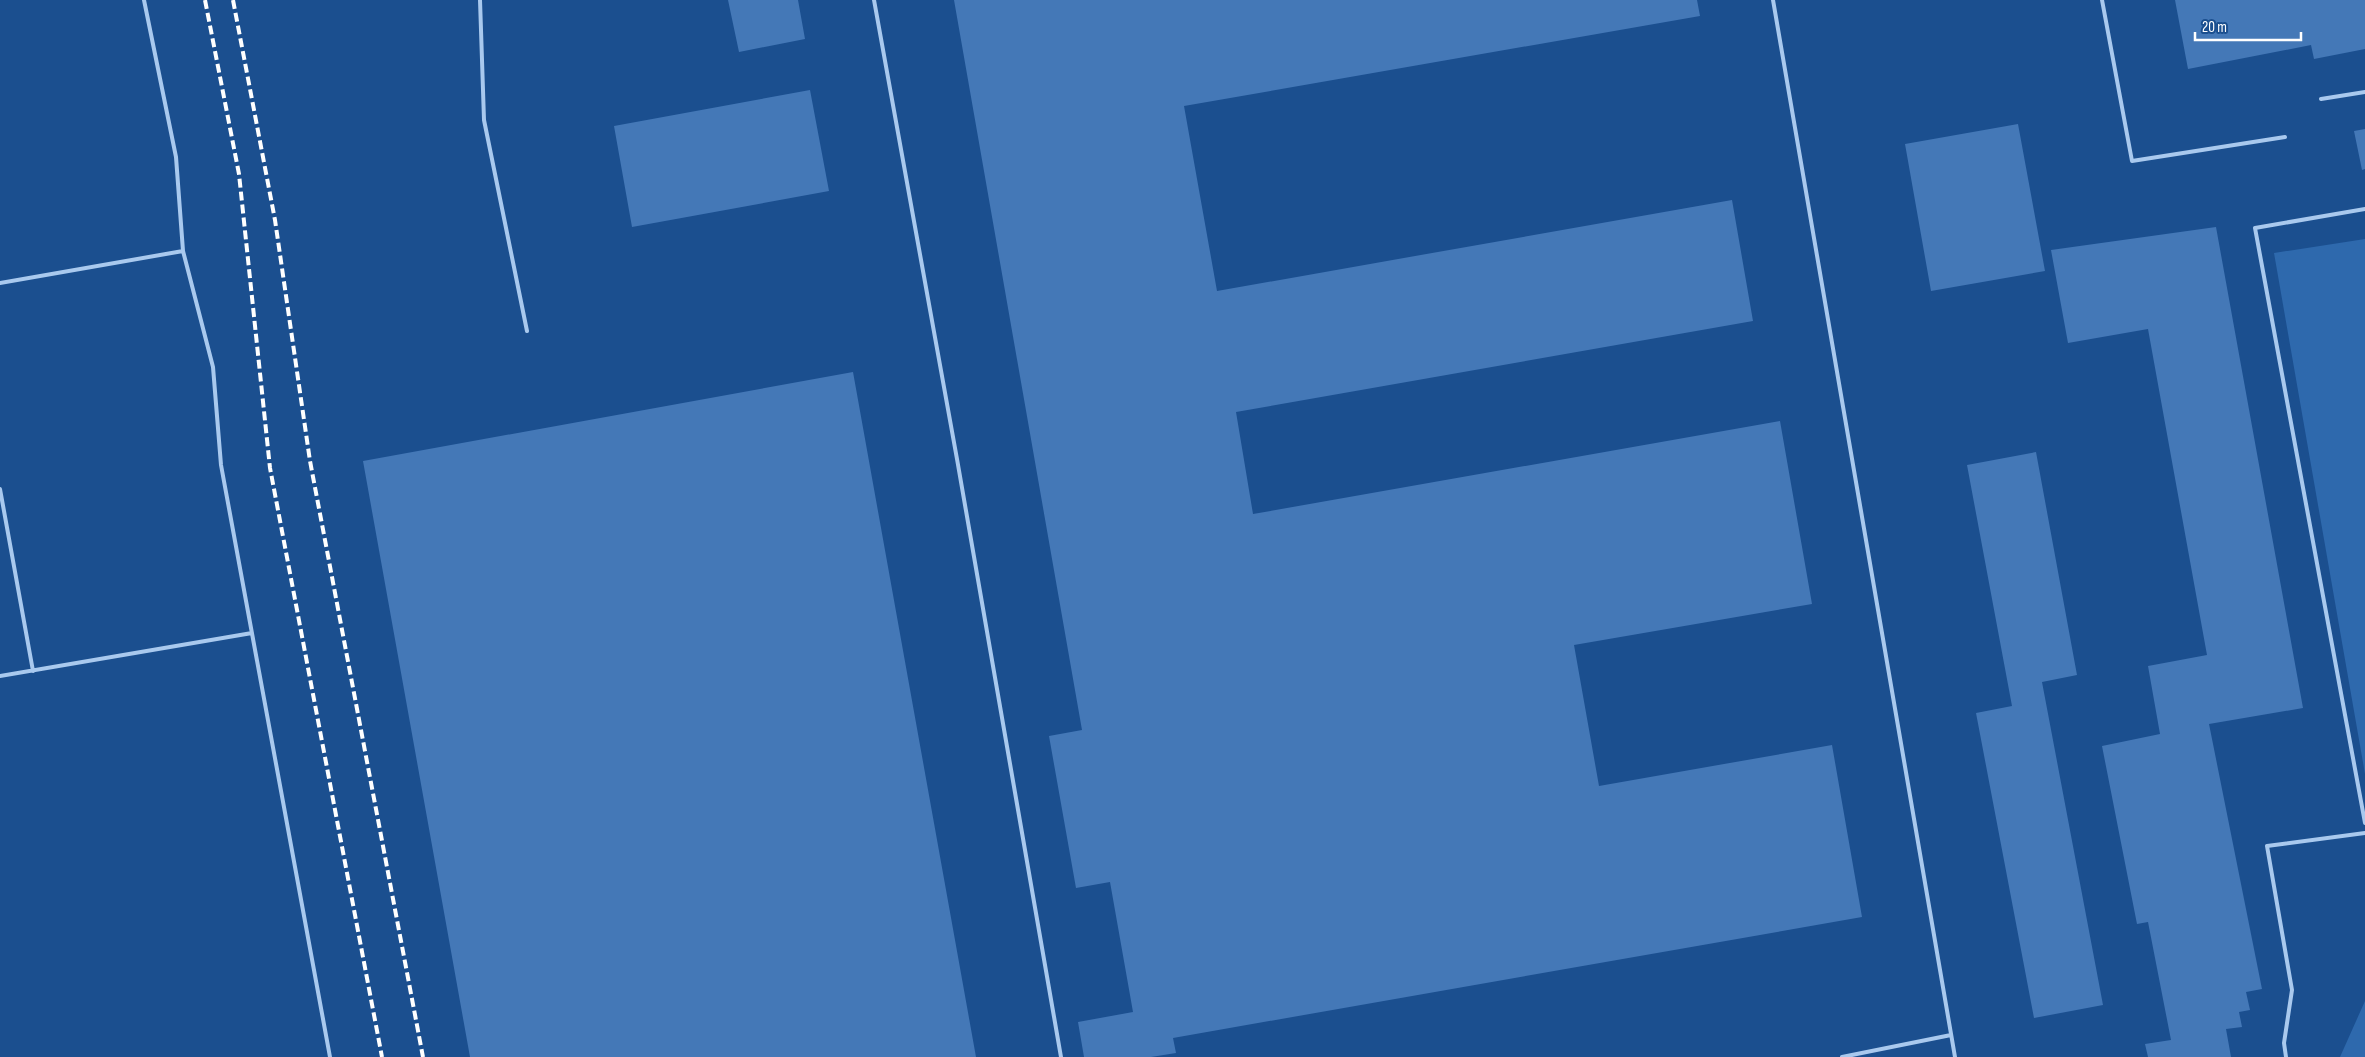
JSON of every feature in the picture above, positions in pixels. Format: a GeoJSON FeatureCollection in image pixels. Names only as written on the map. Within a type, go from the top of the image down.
{"type":"FeatureCollection","features":[{"type":"Feature","properties":{"kind":"lane"},"geometry":{"type":"LineString","coordinates":[[144,0],[176,157],[183,251],[213,367],[221,465],[330,1057]]}},
{"type":"Feature","properties":{"kind":"lane"},"geometry":{"type":"LineString","coordinates":[[480,0],[484,120],[527,331]]}},
{"type":"Feature","properties":{"kind":"lane"},"geometry":{"type":"LineString","coordinates":[[874,0],[957,458],[1062,1057]]}},
{"type":"Feature","properties":{"kind":"lane"},"geometry":{"type":"LineString","coordinates":[[1773,0],[1955,1057]]}},
{"type":"Feature","properties":{"kind":"lane"},"geometry":{"type":"LineString","coordinates":[[2102,0],[2132,161],[2285,137]]}},
{"type":"Feature","properties":{"kind":"lane"},"geometry":{"type":"LineString","coordinates":[[2321,99],[2365,92]]}},
{"type":"Feature","properties":{"kind":"lane"},"geometry":{"type":"LineString","coordinates":[[2365,209],[2255,228],[2365,823]]}},
{"type":"Feature","properties":{"kind":"lane"},"geometry":{"type":"LineString","coordinates":[[0,283],[183,251]]}},
{"type":"Feature","properties":{"kind":"lane"},"geometry":{"type":"LineString","coordinates":[[0,489],[32,671]]}},
{"type":"Feature","properties":{"kind":"lane"},"geometry":{"type":"LineString","coordinates":[[0,676],[252,633]]}},
{"type":"Feature","properties":{"kind":"lane"},"geometry":{"type":"LineString","coordinates":[[2286,1057],[2284,1043],[2292,990],[2267,846],[2365,833]]}},
{"type":"Feature","properties":{"kind":"lane"},"geometry":{"type":"LineString","coordinates":[[1842,1057],[1951,1035]]}},
{"type":"Feature","properties":{"kind":"shaded area"},"geometry":{"type":"Polygon","coordinates":[[[2365,239],[2365,774],[2274,253],[2365,239]]]}},
{"type":"Feature","properties":{"kind":"shaded area"},"geometry":{"type":"Polygon","coordinates":[[[2365,1001],[2365,1057],[2340,1057],[2365,1001]]]}},
{"type":"Feature","properties":{"kind":"building"},"geometry":{"type":"Polygon","coordinates":[[[728,0],[798,0],[805,39],[739,52],[728,0]]]}},
{"type":"Feature","properties":{"kind":"building"},"geometry":{"type":"Polygon","coordinates":[[[954,0],[1697,0],[1700,16],[1184,106],[1217,291],[1732,200],[1753,321],[1236,412],[1253,514],[1780,421],[1812,604],[1574,645],[1599,786],[1832,745],[1862,917],[1173,1038],[1176,1053],[1151,1057],[1084,1057],[1078,1022],[1133,1012],[1110,882],[1076,888],[1049,736],[1082,730],[954,0]]]}},
{"type":"Feature","properties":{"kind":"building"},"geometry":{"type":"Polygon","coordinates":[[[2175,0],[2365,0],[2365,49],[2314,59],[2311,45],[2188,69],[2175,0]]]}},
{"type":"Feature","properties":{"kind":"building"},"geometry":{"type":"Polygon","coordinates":[[[810,90],[829,191],[632,227],[614,126],[810,90]]]}},
{"type":"Feature","properties":{"kind":"building"},"geometry":{"type":"Polygon","coordinates":[[[2018,124],[2045,271],[1931,291],[1905,144],[2018,124]]]}},
{"type":"Feature","properties":{"kind":"building"},"geometry":{"type":"Polygon","coordinates":[[[2365,129],[2365,169],[2362,170],[2354,131],[2365,129]]]}},
{"type":"Feature","properties":{"kind":"building"},"geometry":{"type":"Polygon","coordinates":[[[2216,227],[2303,708],[2209,724],[2262,989],[2246,992],[2250,1010],[2239,1012],[2242,1027],[2226,1029],[2231,1057],[2148,1057],[2145,1044],[2171,1040],[2148,922],[2137,924],[2102,746],[2160,734],[2148,666],[2207,655],[2148,329],[2068,343],[2051,250],[2216,227]]]}},
{"type":"Feature","properties":{"kind":"building"},"geometry":{"type":"Polygon","coordinates":[[[853,372],[976,1057],[470,1057],[363,461],[853,372]]]}},
{"type":"Feature","properties":{"kind":"building"},"geometry":{"type":"Polygon","coordinates":[[[2036,452],[2077,675],[2042,682],[2103,1005],[2034,1018],[1976,713],[2012,706],[1967,465],[2036,452]]]}},
{"type":"Feature","properties":{"kind":"railway"},"geometry":{"type":"LineString","coordinates":[[205,0],[239,174],[270,468],[382,1057]]}},
{"type":"Feature","properties":{"kind":"railway"},"geometry":{"type":"LineString","coordinates":[[233,0],[275,220],[310,461],[423,1057]]}}]}
